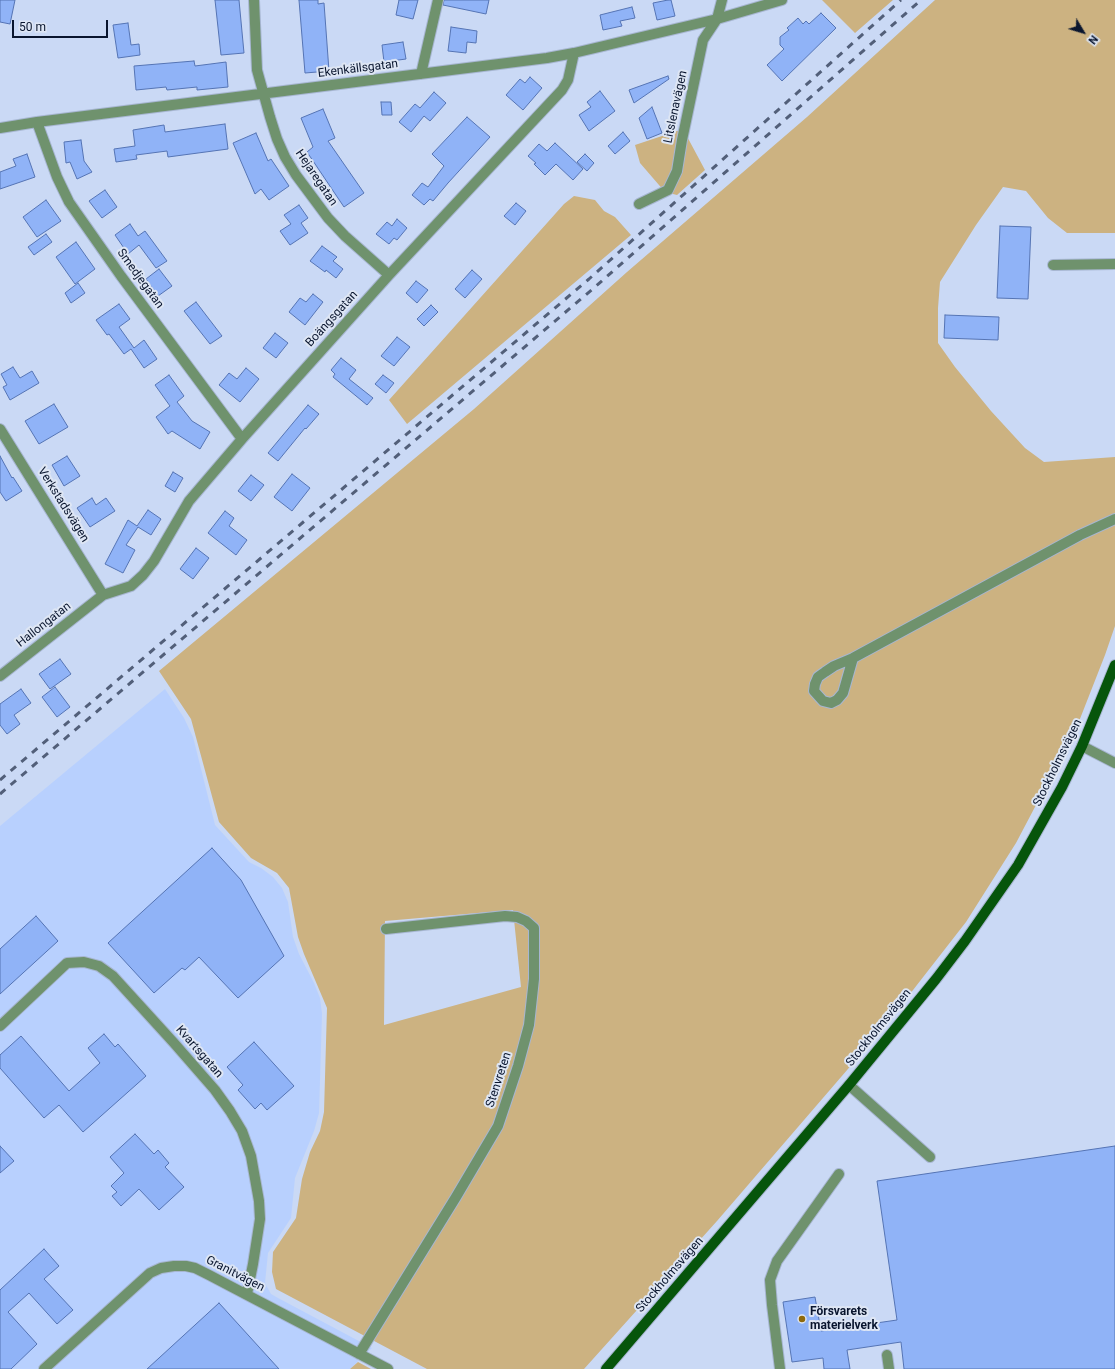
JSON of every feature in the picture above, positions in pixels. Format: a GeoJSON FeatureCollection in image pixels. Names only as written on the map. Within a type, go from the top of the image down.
{"type":"FeatureCollection","features":[{"type":"Feature","properties":{"kind":"main road","name":"Stockholmsvägen"},"geometry":{"type":"LineString","coordinates":[[606,1369],[849,1085],[936,979],[997,897],[1018,865],[1062,787],[1082,746],[1115,665]]}},
{"type":"Feature","properties":{"kind":"street","name":"Hejaregatan"},"geometry":{"type":"LineString","coordinates":[[254,0],[257,70],[277,139],[285,157],[296,175],[328,218],[345,236],[390,275]]}},
{"type":"Feature","properties":{"kind":"street"},"geometry":{"type":"LineString","coordinates":[[421,74],[438,0]]}},
{"type":"Feature","properties":{"kind":"street","name":"Litslenavägen"},"geometry":{"type":"LineString","coordinates":[[639,204],[668,190],[677,171],[703,40],[717,19],[722,0]]}},
{"type":"Feature","properties":{"kind":"street","name":"Ekenkällsgatan"},"geometry":{"type":"LineString","coordinates":[[0,128],[37,122],[547,58],[717,19],[782,0]]}},
{"type":"Feature","properties":{"kind":"street","name":"Boängsgatan"},"geometry":{"type":"LineString","coordinates":[[103,595],[131,586],[143,575],[154,561],[189,501],[242,439],[390,275],[562,90],[568,80],[574,53]]}},
{"type":"Feature","properties":{"kind":"street","name":"Smedjegatan"},"geometry":{"type":"LineString","coordinates":[[37,122],[57,177],[69,202],[121,276],[242,439]]}},
{"type":"Feature","properties":{"kind":"street"},"geometry":{"type":"LineString","coordinates":[[1053,265],[1115,264]]}},
{"type":"Feature","properties":{"kind":"street","name":"Verkstadsvägen"},"geometry":{"type":"LineString","coordinates":[[0,429],[103,595]]}},
{"type":"Feature","properties":{"kind":"street"},"geometry":{"type":"LineString","coordinates":[[853,658],[843,693],[837,700],[831,703],[823,701],[814,691],[815,684],[818,677],[834,666],[853,658],[1080,535],[1115,519]]}},
{"type":"Feature","properties":{"kind":"street","name":"Hallongatan"},"geometry":{"type":"LineString","coordinates":[[0,676],[103,595]]}},
{"type":"Feature","properties":{"kind":"street"},"geometry":{"type":"LineString","coordinates":[[1082,746],[1115,762]]}},
{"type":"Feature","properties":{"kind":"street","name":"Stenvreten"},"geometry":{"type":"LineString","coordinates":[[359,1354],[498,1126],[518,1066],[529,1025],[534,979],[534,928],[526,921],[517,917],[505,916],[386,929]]}},
{"type":"Feature","properties":{"kind":"street","name":"Kvartsgatan"},"geometry":{"type":"LineString","coordinates":[[0,1026],[67,963],[84,962],[99,966],[113,976],[215,1090],[242,1131],[251,1156],[259,1201],[260,1219],[253,1264],[246,1294]]}},
{"type":"Feature","properties":{"kind":"street"},"geometry":{"type":"LineString","coordinates":[[849,1085],[930,1157]]}},
{"type":"Feature","properties":{"kind":"street"},"geometry":{"type":"LineString","coordinates":[[780,1369],[770,1280],[777,1261],[839,1174]]}},
{"type":"Feature","properties":{"kind":"street","name":"Granitvägen"},"geometry":{"type":"LineString","coordinates":[[44,1369],[150,1273],[161,1268],[186,1266],[195,1268],[246,1294],[388,1369]]}},
{"type":"Feature","properties":{"kind":"street"},"geometry":{"type":"LineString","coordinates":[[887,1355],[889,1369]]}},
{"type":"Feature","properties":{"kind":"shaded area"},"geometry":{"type":"Polygon","coordinates":[[[822,0],[893,0],[855,33],[822,0]]]}},
{"type":"Feature","properties":{"kind":"shaded area"},"geometry":{"type":"Polygon","coordinates":[[[935,0],[1115,0],[1115,233],[1067,233],[1048,218],[1026,191],[1003,187],[976,225],[940,282],[938,343],[955,367],[991,411],[1025,448],[1044,462],[1115,457],[1115,626],[1076,729],[1016,843],[966,922],[885,1026],[717,1221],[584,1369],[427,1369],[276,1289],[272,1272],[273,1252],[296,1218],[302,1179],[310,1152],[320,1131],[324,1112],[327,1008],[298,937],[289,888],[277,873],[251,858],[219,822],[191,719],[159,671],[474,409],[627,272],[807,117],[935,0]],[[513,910],[385,921],[384,1025],[521,987],[513,910]]]}},
{"type":"Feature","properties":{"kind":"shaded area"},"geometry":{"type":"Polygon","coordinates":[[[683,129],[705,170],[677,195],[665,192],[640,163],[635,145],[683,129]]]}},
{"type":"Feature","properties":{"kind":"shaded area"},"geometry":{"type":"Polygon","coordinates":[[[574,196],[595,200],[604,211],[615,217],[631,235],[407,424],[389,400],[564,204],[574,196]]]}},
{"type":"Feature","properties":{"kind":"shaded area"},"geometry":{"type":"Polygon","coordinates":[[[165,689],[184,718],[193,737],[215,825],[249,862],[261,868],[273,877],[282,888],[288,902],[293,937],[299,954],[320,998],[322,1014],[319,1113],[314,1131],[295,1178],[291,1218],[268,1253],[265,1283],[271,1294],[372,1348],[350,1369],[0,1369],[0,826],[165,689]]]}},
{"type":"Feature","properties":{"kind":"shaded area"},"geometry":{"type":"Polygon","coordinates":[[[358,1362],[371,1369],[350,1369],[358,1362]]]}},
{"type":"Feature","properties":{"kind":"building"},"geometry":{"type":"Polygon","coordinates":[[[0,0],[15,0],[10,24],[0,22],[0,0]]]}},
{"type":"Feature","properties":{"kind":"building"},"geometry":{"type":"Polygon","coordinates":[[[215,0],[239,0],[244,53],[221,55],[215,0]]]}},
{"type":"Feature","properties":{"kind":"building"},"geometry":{"type":"Polygon","coordinates":[[[299,0],[318,0],[318,4],[324,3],[329,71],[305,73],[299,0]]]}},
{"type":"Feature","properties":{"kind":"building"},"geometry":{"type":"Polygon","coordinates":[[[399,0],[418,0],[413,19],[396,15],[399,0]]]}},
{"type":"Feature","properties":{"kind":"building"},"geometry":{"type":"Polygon","coordinates":[[[444,0],[489,0],[486,14],[443,5],[444,0]]]}},
{"type":"Feature","properties":{"kind":"building"},"geometry":{"type":"Polygon","coordinates":[[[671,0],[675,16],[657,20],[653,3],[671,0]]]}},
{"type":"Feature","properties":{"kind":"building"},"geometry":{"type":"Polygon","coordinates":[[[632,7],[635,18],[620,21],[622,26],[603,30],[600,15],[632,7]]]}},
{"type":"Feature","properties":{"kind":"building"},"geometry":{"type":"Polygon","coordinates":[[[821,13],[836,28],[782,81],[767,65],[784,49],[780,45],[780,37],[789,30],[787,28],[798,18],[803,24],[806,21],[809,24],[821,13]]]}},
{"type":"Feature","properties":{"kind":"building"},"geometry":{"type":"Polygon","coordinates":[[[128,23],[131,45],[139,44],[140,55],[118,58],[113,25],[128,23]]]}},
{"type":"Feature","properties":{"kind":"building"},"geometry":{"type":"Polygon","coordinates":[[[451,27],[477,31],[476,43],[467,42],[466,53],[448,51],[451,27]]]}},
{"type":"Feature","properties":{"kind":"building"},"geometry":{"type":"Polygon","coordinates":[[[403,42],[406,59],[384,62],[382,45],[403,42]]]}},
{"type":"Feature","properties":{"kind":"building"},"geometry":{"type":"Polygon","coordinates":[[[194,61],[195,66],[226,62],[228,87],[197,90],[197,87],[167,90],[166,87],[136,90],[134,66],[194,61]]]}},
{"type":"Feature","properties":{"kind":"building"},"geometry":{"type":"Polygon","coordinates":[[[668,76],[669,79],[634,103],[629,90],[668,76]]]}},
{"type":"Feature","properties":{"kind":"building"},"geometry":{"type":"Polygon","coordinates":[[[530,77],[542,88],[523,110],[506,95],[520,79],[525,83],[530,77]]]}},
{"type":"Feature","properties":{"kind":"building"},"geometry":{"type":"Polygon","coordinates":[[[600,91],[615,111],[589,131],[579,115],[591,107],[587,102],[600,91]]]}},
{"type":"Feature","properties":{"kind":"building"},"geometry":{"type":"Polygon","coordinates":[[[434,92],[446,103],[430,121],[424,116],[411,132],[399,122],[415,104],[420,108],[434,92]]]}},
{"type":"Feature","properties":{"kind":"building"},"geometry":{"type":"Polygon","coordinates":[[[381,102],[391,102],[392,115],[382,115],[381,102]]]}},
{"type":"Feature","properties":{"kind":"building"},"geometry":{"type":"Polygon","coordinates":[[[652,107],[662,133],[647,139],[639,118],[652,107]]]}},
{"type":"Feature","properties":{"kind":"building"},"geometry":{"type":"Polygon","coordinates":[[[323,109],[335,138],[328,141],[364,193],[344,207],[307,152],[313,147],[301,118],[323,109]]]}},
{"type":"Feature","properties":{"kind":"building"},"geometry":{"type":"Polygon","coordinates":[[[467,117],[490,137],[433,201],[430,199],[424,205],[412,195],[422,183],[428,187],[444,166],[432,154],[467,117]]]}},
{"type":"Feature","properties":{"kind":"building"},"geometry":{"type":"Polygon","coordinates":[[[225,124],[228,149],[168,157],[167,151],[136,155],[137,159],[116,162],[114,149],[135,146],[133,130],[164,125],[165,132],[225,124]]]}},
{"type":"Feature","properties":{"kind":"building"},"geometry":{"type":"Polygon","coordinates":[[[623,132],[630,141],[615,154],[608,146],[623,132]]]}},
{"type":"Feature","properties":{"kind":"building"},"geometry":{"type":"Polygon","coordinates":[[[256,133],[268,161],[271,159],[289,186],[269,200],[261,189],[255,194],[233,143],[256,133]]]}},
{"type":"Feature","properties":{"kind":"building"},"geometry":{"type":"Polygon","coordinates":[[[81,140],[84,161],[92,172],[77,179],[70,162],[66,163],[64,142],[81,140]]]}},
{"type":"Feature","properties":{"kind":"building"},"geometry":{"type":"Polygon","coordinates":[[[555,143],[583,169],[573,180],[556,164],[545,175],[534,164],[536,163],[528,156],[539,144],[547,151],[555,143]]]}},
{"type":"Feature","properties":{"kind":"building"},"geometry":{"type":"Polygon","coordinates":[[[27,154],[35,177],[0,189],[0,172],[16,166],[13,159],[27,154]]]}},
{"type":"Feature","properties":{"kind":"building"},"geometry":{"type":"Polygon","coordinates":[[[585,154],[594,163],[587,171],[577,162],[585,154]]]}},
{"type":"Feature","properties":{"kind":"building"},"geometry":{"type":"Polygon","coordinates":[[[105,190],[117,207],[102,218],[89,201],[105,190]]]}},
{"type":"Feature","properties":{"kind":"building"},"geometry":{"type":"Polygon","coordinates":[[[46,200],[61,221],[37,237],[23,217],[46,200]]]}},
{"type":"Feature","properties":{"kind":"building"},"geometry":{"type":"Polygon","coordinates":[[[516,203],[526,211],[515,225],[504,216],[516,203]]]}},
{"type":"Feature","properties":{"kind":"building"},"geometry":{"type":"Polygon","coordinates":[[[299,205],[308,218],[301,223],[308,233],[290,245],[280,231],[291,224],[284,215],[299,205]]]}},
{"type":"Feature","properties":{"kind":"building"},"geometry":{"type":"Polygon","coordinates":[[[397,219],[407,228],[397,240],[394,238],[389,244],[376,234],[387,222],[392,226],[397,219]]]}},
{"type":"Feature","properties":{"kind":"building"},"geometry":{"type":"Polygon","coordinates":[[[130,224],[138,236],[145,231],[167,261],[156,268],[139,245],[128,254],[115,235],[130,224]]]}},
{"type":"Feature","properties":{"kind":"building"},"geometry":{"type":"Polygon","coordinates":[[[1000,226],[1031,227],[1028,299],[997,298],[1000,226]]]}},
{"type":"Feature","properties":{"kind":"building"},"geometry":{"type":"Polygon","coordinates":[[[46,234],[52,242],[34,255],[28,247],[46,234]]]}},
{"type":"Feature","properties":{"kind":"building"},"geometry":{"type":"Polygon","coordinates":[[[76,242],[95,269],[75,284],[56,257],[76,242]]]}},
{"type":"Feature","properties":{"kind":"building"},"geometry":{"type":"Polygon","coordinates":[[[322,246],[337,257],[333,261],[343,269],[336,278],[326,270],[325,272],[310,261],[322,246]]]}},
{"type":"Feature","properties":{"kind":"building"},"geometry":{"type":"Polygon","coordinates":[[[159,269],[172,286],[158,296],[146,279],[159,269]]]}},
{"type":"Feature","properties":{"kind":"building"},"geometry":{"type":"Polygon","coordinates":[[[472,270],[482,279],[465,298],[455,289],[472,270]]]}},
{"type":"Feature","properties":{"kind":"building"},"geometry":{"type":"Polygon","coordinates":[[[416,281],[428,290],[417,303],[406,293],[416,281]]]}},
{"type":"Feature","properties":{"kind":"building"},"geometry":{"type":"Polygon","coordinates":[[[78,283],[85,293],[71,303],[65,293],[78,283]]]}},
{"type":"Feature","properties":{"kind":"building"},"geometry":{"type":"Polygon","coordinates":[[[313,294],[323,302],[305,325],[289,312],[300,298],[306,302],[313,294]]]}},
{"type":"Feature","properties":{"kind":"building"},"geometry":{"type":"Polygon","coordinates":[[[196,302],[222,336],[210,344],[184,311],[196,302]]]}},
{"type":"Feature","properties":{"kind":"building"},"geometry":{"type":"Polygon","coordinates":[[[119,304],[130,319],[119,327],[134,348],[144,340],[157,359],[144,368],[131,349],[124,354],[96,320],[119,304]]]}},
{"type":"Feature","properties":{"kind":"building"},"geometry":{"type":"Polygon","coordinates":[[[431,305],[438,312],[424,326],[417,319],[431,305]]]}},
{"type":"Feature","properties":{"kind":"building"},"geometry":{"type":"Polygon","coordinates":[[[945,315],[999,317],[998,340],[944,338],[945,315]]]}},
{"type":"Feature","properties":{"kind":"building"},"geometry":{"type":"Polygon","coordinates":[[[275,333],[288,343],[276,358],[263,348],[275,333]]]}},
{"type":"Feature","properties":{"kind":"building"},"geometry":{"type":"Polygon","coordinates":[[[397,337],[410,347],[394,366],[381,356],[397,337]]]}},
{"type":"Feature","properties":{"kind":"building"},"geometry":{"type":"Polygon","coordinates":[[[341,358],[356,370],[349,379],[373,398],[367,405],[333,377],[335,374],[331,370],[341,358]]]}},
{"type":"Feature","properties":{"kind":"building"},"geometry":{"type":"Polygon","coordinates":[[[13,367],[20,378],[32,371],[39,383],[10,400],[3,387],[7,385],[1,374],[13,367]]]}},
{"type":"Feature","properties":{"kind":"building"},"geometry":{"type":"Polygon","coordinates":[[[246,368],[259,379],[240,402],[219,385],[229,373],[237,379],[246,368]]]}},
{"type":"Feature","properties":{"kind":"building"},"geometry":{"type":"Polygon","coordinates":[[[169,375],[184,396],[177,402],[192,421],[210,432],[200,449],[172,431],[168,434],[156,417],[170,406],[155,385],[169,375]]]}},
{"type":"Feature","properties":{"kind":"building"},"geometry":{"type":"Polygon","coordinates":[[[383,375],[394,383],[386,393],[375,384],[383,375]]]}},
{"type":"Feature","properties":{"kind":"building"},"geometry":{"type":"Polygon","coordinates":[[[54,404],[68,427],[39,444],[25,421],[54,404]]]}},
{"type":"Feature","properties":{"kind":"building"},"geometry":{"type":"Polygon","coordinates":[[[308,405],[319,414],[306,429],[305,428],[278,461],[268,453],[308,405]]]}},
{"type":"Feature","properties":{"kind":"building"},"geometry":{"type":"Polygon","coordinates":[[[0,456],[12,478],[13,477],[22,491],[6,501],[0,492],[0,456]]]}},
{"type":"Feature","properties":{"kind":"building"},"geometry":{"type":"Polygon","coordinates":[[[67,456],[80,476],[64,486],[52,465],[67,456]]]}},
{"type":"Feature","properties":{"kind":"building"},"geometry":{"type":"Polygon","coordinates":[[[173,472],[183,478],[175,492],[165,486],[173,472]]]}},
{"type":"Feature","properties":{"kind":"building"},"geometry":{"type":"Polygon","coordinates":[[[292,474],[310,488],[292,511],[274,497],[292,474]]]}},
{"type":"Feature","properties":{"kind":"building"},"geometry":{"type":"Polygon","coordinates":[[[251,475],[264,485],[251,501],[238,491],[251,475]]]}},
{"type":"Feature","properties":{"kind":"building"},"geometry":{"type":"Polygon","coordinates":[[[92,498],[96,505],[106,498],[115,511],[90,527],[77,508],[92,498]]]}},
{"type":"Feature","properties":{"kind":"building"},"geometry":{"type":"Polygon","coordinates":[[[148,510],[161,519],[151,535],[138,527],[126,545],[135,550],[123,573],[105,564],[128,520],[137,526],[148,510]]]}},
{"type":"Feature","properties":{"kind":"building"},"geometry":{"type":"Polygon","coordinates":[[[225,511],[234,518],[229,526],[247,540],[236,555],[208,533],[225,511]]]}},
{"type":"Feature","properties":{"kind":"building"},"geometry":{"type":"Polygon","coordinates":[[[196,548],[209,558],[193,579],[180,569],[196,548]]]}},
{"type":"Feature","properties":{"kind":"building"},"geometry":{"type":"Polygon","coordinates":[[[60,659],[71,674],[50,689],[39,674],[60,659]]]}},
{"type":"Feature","properties":{"kind":"building"},"geometry":{"type":"Polygon","coordinates":[[[55,687],[70,707],[57,717],[42,697],[55,687]]]}},
{"type":"Feature","properties":{"kind":"building"},"geometry":{"type":"Polygon","coordinates":[[[21,689],[31,703],[14,715],[20,724],[7,734],[0,725],[0,704],[21,689]]]}},
{"type":"Feature","properties":{"kind":"building"},"geometry":{"type":"Polygon","coordinates":[[[212,848],[241,880],[284,956],[238,998],[199,957],[185,970],[182,968],[154,993],[108,943],[212,848]]]}},
{"type":"Feature","properties":{"kind":"building"},"geometry":{"type":"Polygon","coordinates":[[[36,916],[58,941],[0,994],[0,949],[36,916]]]}},
{"type":"Feature","properties":{"kind":"building"},"geometry":{"type":"Polygon","coordinates":[[[104,1034],[115,1047],[118,1044],[146,1076],[83,1132],[59,1105],[44,1118],[0,1068],[0,1055],[21,1036],[69,1091],[100,1063],[88,1048],[104,1034]]]}},
{"type":"Feature","properties":{"kind":"building"},"geometry":{"type":"Polygon","coordinates":[[[254,1042],[294,1086],[267,1110],[261,1103],[255,1109],[238,1090],[243,1085],[227,1067],[254,1042]]]}},
{"type":"Feature","properties":{"kind":"building"},"geometry":{"type":"Polygon","coordinates":[[[135,1134],[154,1154],[158,1150],[169,1163],[165,1167],[184,1187],[159,1210],[139,1189],[121,1206],[112,1196],[117,1192],[111,1186],[124,1173],[110,1157],[135,1134]]]}},
{"type":"Feature","properties":{"kind":"building"},"geometry":{"type":"Polygon","coordinates":[[[0,1146],[14,1161],[0,1173],[0,1146]]]}},
{"type":"Feature","properties":{"kind":"building"},"geometry":{"type":"Polygon","coordinates":[[[1115,1146],[1115,1369],[904,1369],[901,1342],[847,1350],[850,1369],[824,1369],[823,1358],[792,1362],[783,1302],[815,1297],[821,1331],[897,1320],[877,1181],[1115,1146]]]}},
{"type":"Feature","properties":{"kind":"building"},"geometry":{"type":"Polygon","coordinates":[[[44,1249],[59,1266],[44,1279],[73,1310],[57,1324],[29,1293],[8,1312],[37,1344],[11,1369],[0,1369],[0,1290],[44,1249]]]}},
{"type":"Feature","properties":{"kind":"building"},"geometry":{"type":"Polygon","coordinates":[[[219,1303],[279,1369],[147,1369],[219,1303]]]}},
{"type":"Feature","properties":{"kind":"railway"},"geometry":{"type":"LineString","coordinates":[[0,780],[589,279],[901,0]]}},
{"type":"Feature","properties":{"kind":"railway"},"geometry":{"type":"LineString","coordinates":[[0,794],[595,287],[921,0]]}},
{"type":"Feature","properties":{"kind":"place","name":"Försvarets materielverk"},"geometry":{"type":"Point","coordinates":[802,1319]}}]}
